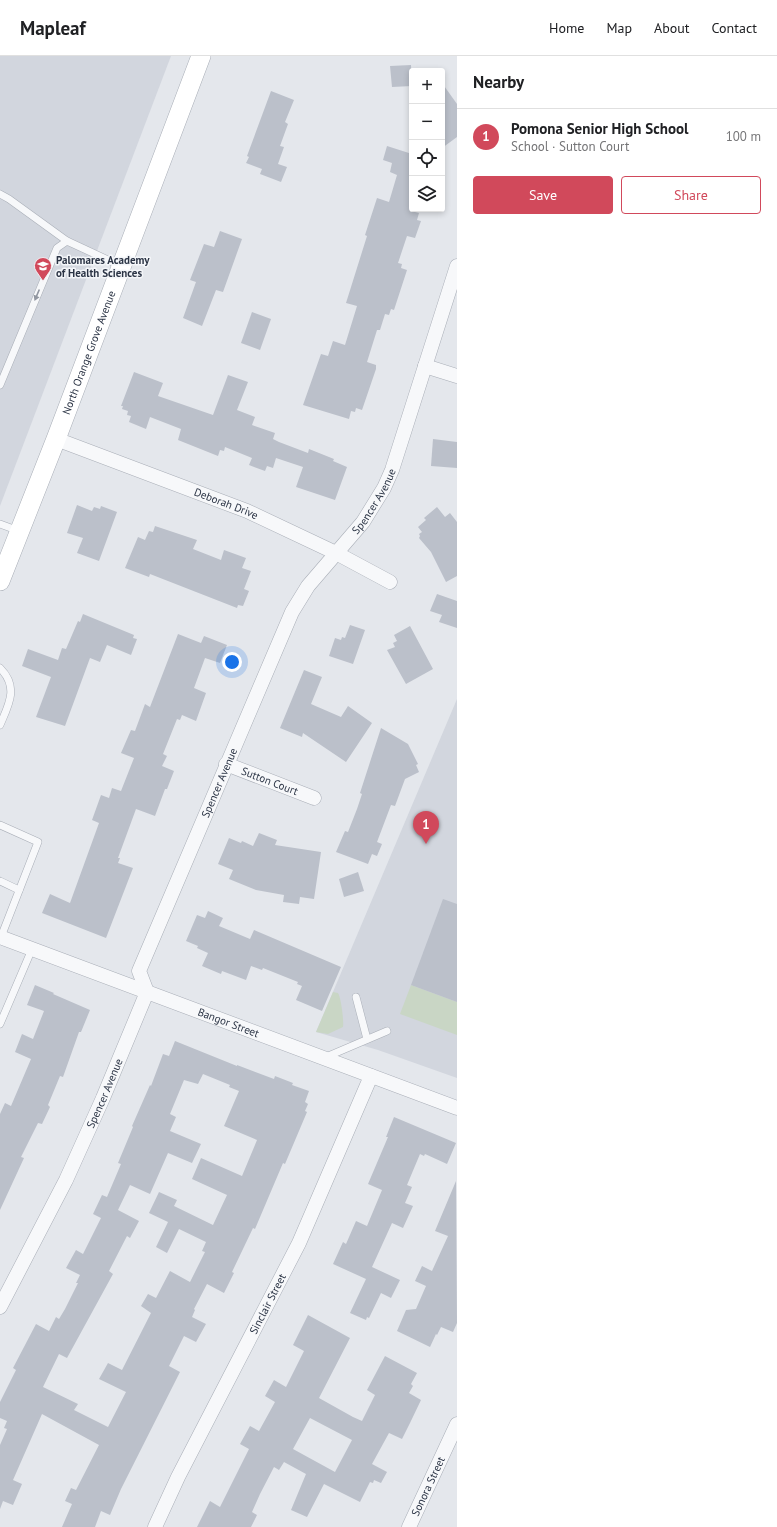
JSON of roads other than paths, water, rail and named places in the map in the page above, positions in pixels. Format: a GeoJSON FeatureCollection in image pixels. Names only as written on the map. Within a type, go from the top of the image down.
{"type":"FeatureCollection","features":[{"type":"Feature","properties":{"kind":"main road","name":"North Orange Grove Avenue"},"geometry":{"type":"LineString","coordinates":[[0,581],[56,440],[201,56]]}},
{"type":"Feature","properties":{"kind":"street","name":"Spencer Avenue"},"geometry":{"type":"LineString","coordinates":[[0,1307],[66,1180],[103,1098],[146,992],[139,971],[292,612],[308,586],[363,522],[384,488],[392,470],[457,266]]}},
{"type":"Feature","properties":{"kind":"street"},"geometry":{"type":"LineString","coordinates":[[425,366],[457,376]]}},
{"type":"Feature","properties":{"kind":"street","name":"Deborah Drive"},"geometry":{"type":"LineString","coordinates":[[56,440],[247,511],[336,553],[390,582]]}},
{"type":"Feature","properties":{"kind":"street","name":"Sutton Court"},"geometry":{"type":"LineString","coordinates":[[226,764],[314,798]]}},
{"type":"Feature","properties":{"kind":"street","name":"Bangor Street"},"geometry":{"type":"LineString","coordinates":[[0,937],[457,1108]]}},
{"type":"Feature","properties":{"kind":"street","name":"Sinclair Street"},"geometry":{"type":"LineString","coordinates":[[155,1527],[178,1477],[299,1243],[371,1076]]}},
{"type":"Feature","properties":{"kind":"street","name":"Sonora Street"},"geometry":{"type":"LineString","coordinates":[[410,1527],[457,1424]]}},
{"type":"Feature","properties":{"kind":"lane"},"geometry":{"type":"LineString","coordinates":[[0,194],[67,241],[122,266]]}},
{"type":"Feature","properties":{"kind":"lane"},"geometry":{"type":"LineString","coordinates":[[0,385],[57,248],[67,241]]}},
{"type":"Feature","properties":{"kind":"lane"},"geometry":{"type":"LineString","coordinates":[[0,524],[20,531]]}},
{"type":"Feature","properties":{"kind":"lane"},"geometry":{"type":"LineString","coordinates":[[0,668],[7,676],[11,688],[10,700],[0,725]]}},
{"type":"Feature","properties":{"kind":"lane"},"geometry":{"type":"LineString","coordinates":[[0,825],[38,842],[0,937]]}},
{"type":"Feature","properties":{"kind":"lane"},"geometry":{"type":"LineString","coordinates":[[0,881],[19,890]]}},
{"type":"Feature","properties":{"kind":"lane"},"geometry":{"type":"LineString","coordinates":[[0,1024],[32,949]]}},
{"type":"Feature","properties":{"kind":"lane"},"geometry":{"type":"LineString","coordinates":[[356,997],[367,1039]]}},
{"type":"Feature","properties":{"kind":"lane"},"geometry":{"type":"LineString","coordinates":[[324,1058],[387,1031]]}},
{"type":"Feature","properties":{"kind":"place","name":"Palomares Academy of Health Sciences"},"geometry":{"type":"Point","coordinates":[43,281]}},
{"type":"Feature","properties":{"kind":"place","name":"Pomona Senior High School"},"geometry":{"type":"Point","coordinates":[426,844]}}]}
